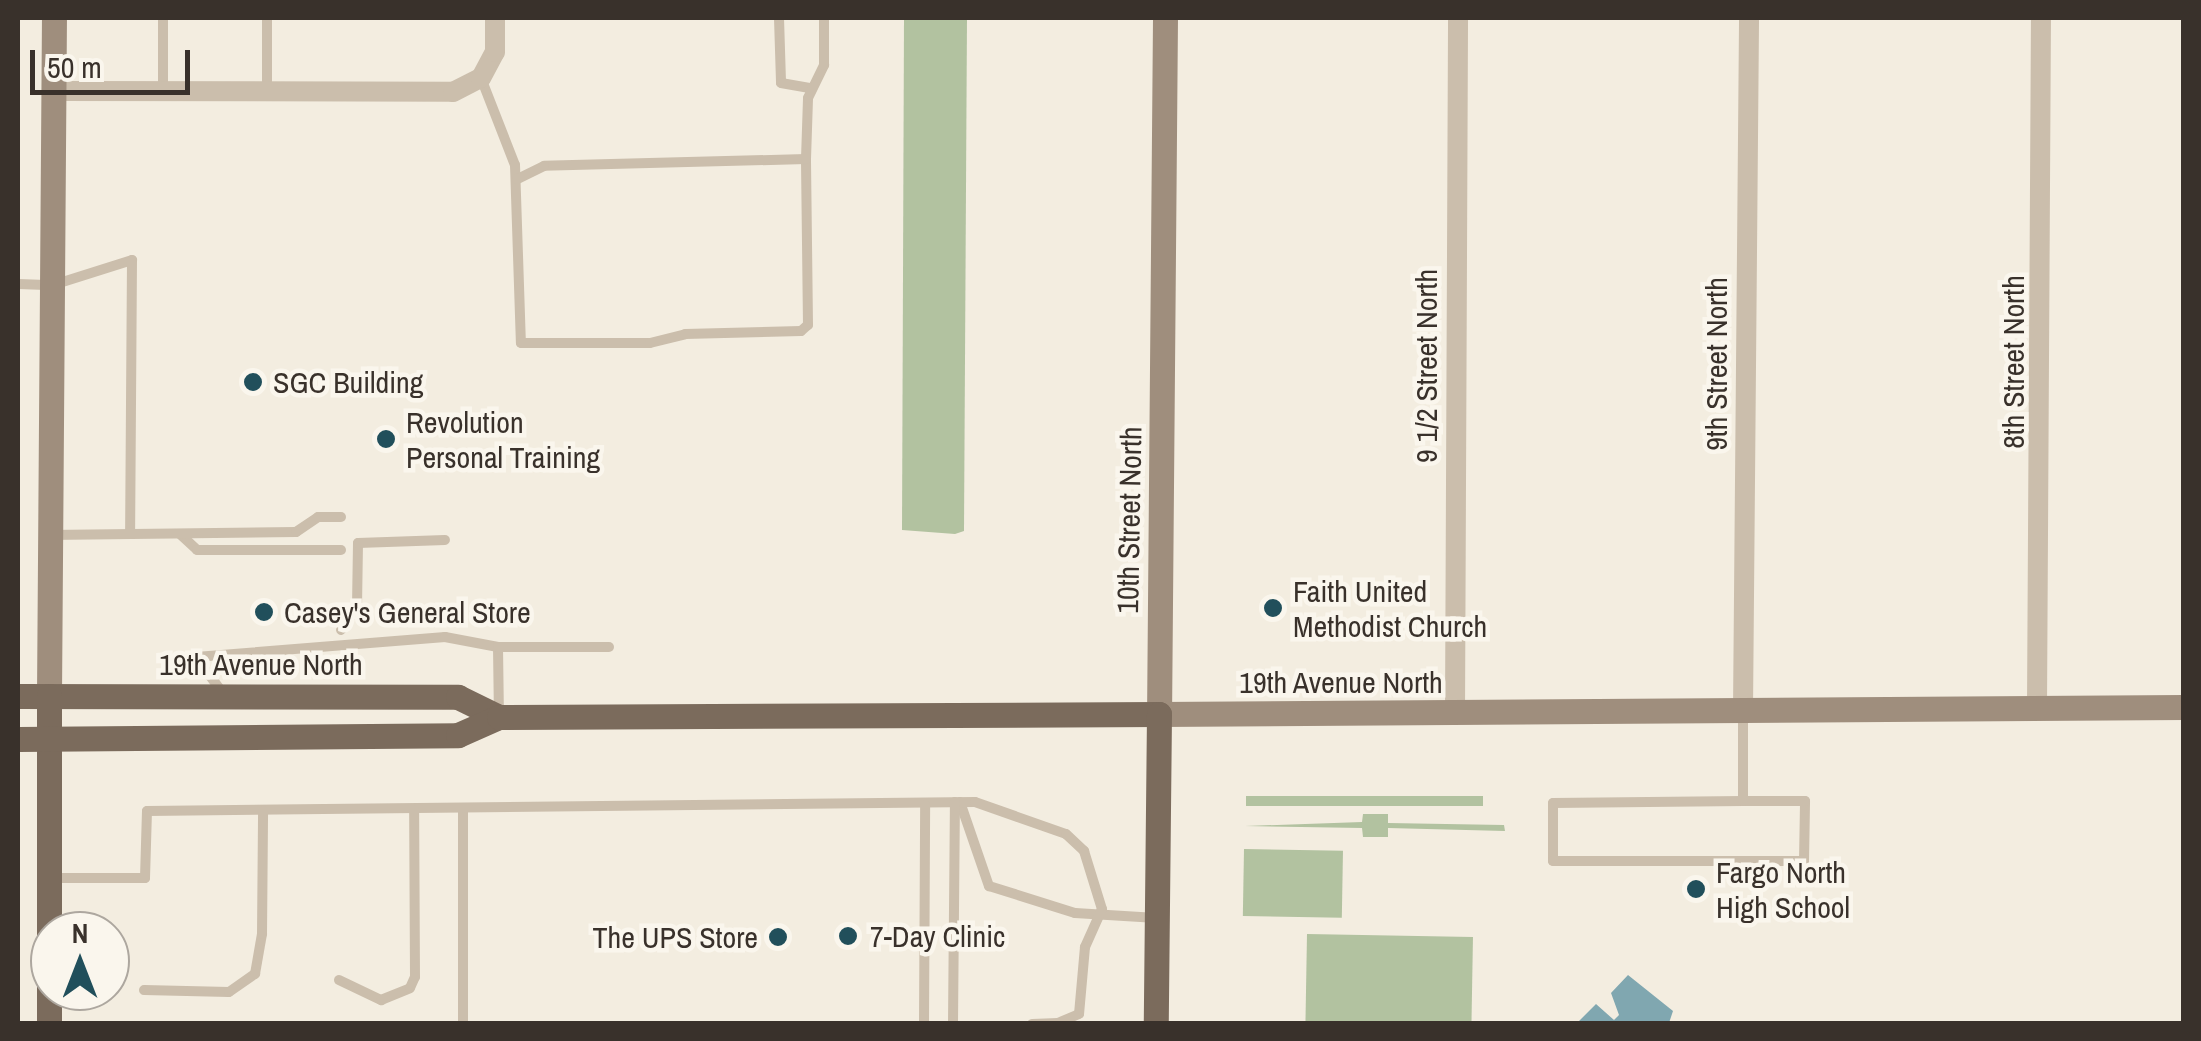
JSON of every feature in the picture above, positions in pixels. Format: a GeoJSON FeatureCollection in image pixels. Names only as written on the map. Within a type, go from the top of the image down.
{"type":"FeatureCollection","features":[{"type":"Feature","properties":{"kind":"main road","name":"19th Avenue North"},"geometry":{"type":"LineString","coordinates":[[18,696],[458,696],[499,716]]}},
{"type":"Feature","properties":{"kind":"main road"},"geometry":{"type":"LineString","coordinates":[[49,696],[49,1024]]}},
{"type":"Feature","properties":{"kind":"main road","name":"19th Avenue North"},"geometry":{"type":"LineString","coordinates":[[18,739],[458,735],[499,716],[1159,714]]}},
{"type":"Feature","properties":{"kind":"main road","name":"10th Street North"},"geometry":{"type":"LineString","coordinates":[[1156,1024],[1159,714]]}},
{"type":"Feature","properties":{"kind":"street"},"geometry":{"type":"LineString","coordinates":[[49,696],[54,18]]}},
{"type":"Feature","properties":{"kind":"street"},"geometry":{"type":"LineString","coordinates":[[54,90],[453,92],[481,78],[495,52],[495,18]]}},
{"type":"Feature","properties":{"kind":"street","name":"10th Street North"},"geometry":{"type":"LineString","coordinates":[[1159,714],[1165,18]]}},
{"type":"Feature","properties":{"kind":"street","name":"9 1/2 Street North"},"geometry":{"type":"LineString","coordinates":[[1455,714],[1458,18]]}},
{"type":"Feature","properties":{"kind":"street","name":"9th Street North"},"geometry":{"type":"LineString","coordinates":[[1743,710],[1749,18]]}},
{"type":"Feature","properties":{"kind":"street","name":"8th Street North"},"geometry":{"type":"LineString","coordinates":[[2037,707],[2041,18]]}},
{"type":"Feature","properties":{"kind":"street","name":"19th Avenue North"},"geometry":{"type":"LineString","coordinates":[[1159,714],[2184,706]]}},
{"type":"Feature","properties":{"kind":"lane"},"geometry":{"type":"LineString","coordinates":[[162,18],[163,91]]}},
{"type":"Feature","properties":{"kind":"lane"},"geometry":{"type":"LineString","coordinates":[[266,18],[266,91]]}},
{"type":"Feature","properties":{"kind":"lane"},"geometry":{"type":"LineString","coordinates":[[779,18],[781,83],[810,88]]}},
{"type":"Feature","properties":{"kind":"lane"},"geometry":{"type":"LineString","coordinates":[[481,78],[517,179],[521,342],[650,343],[685,334],[801,331],[808,325],[806,159],[810,88],[824,65],[824,18]]}},
{"type":"Feature","properties":{"kind":"lane"},"geometry":{"type":"LineString","coordinates":[[517,179],[544,166],[806,159]]}},
{"type":"Feature","properties":{"kind":"lane"},"geometry":{"type":"LineString","coordinates":[[18,284],[53,285],[132,260],[130,534]]}},
{"type":"Feature","properties":{"kind":"lane"},"geometry":{"type":"LineString","coordinates":[[48,535],[296,532],[318,517],[340,517]]}},
{"type":"Feature","properties":{"kind":"lane"},"geometry":{"type":"LineString","coordinates":[[179,533],[197,550],[341,550]]}},
{"type":"Feature","properties":{"kind":"lane"},"geometry":{"type":"LineString","coordinates":[[340,630],[357,607],[358,542],[445,540]]}},
{"type":"Feature","properties":{"kind":"lane"},"geometry":{"type":"LineString","coordinates":[[226,696],[202,673],[196,657],[445,637],[498,646],[609,646]]}},
{"type":"Feature","properties":{"kind":"lane"},"geometry":{"type":"LineString","coordinates":[[498,646],[499,716]]}},
{"type":"Feature","properties":{"kind":"lane"},"geometry":{"type":"LineString","coordinates":[[1743,710],[1743,801]]}},
{"type":"Feature","properties":{"kind":"lane"},"geometry":{"type":"LineString","coordinates":[[1743,801],[1805,801],[1804,860],[1553,861],[1553,803],[1743,801]]}},
{"type":"Feature","properties":{"kind":"lane"},"geometry":{"type":"LineString","coordinates":[[957,802],[989,886],[1102,918],[1158,918]]}},
{"type":"Feature","properties":{"kind":"lane"},"geometry":{"type":"LineString","coordinates":[[50,878],[145,878],[147,811],[957,802],[1003,808],[1066,834],[1084,851],[1102,918],[1085,947],[1079,1014],[1058,1023],[1032,1024]]}},
{"type":"Feature","properties":{"kind":"lane"},"geometry":{"type":"LineString","coordinates":[[954,1024],[957,802]]}},
{"type":"Feature","properties":{"kind":"lane"},"geometry":{"type":"LineString","coordinates":[[924,805],[924,1024]]}},
{"type":"Feature","properties":{"kind":"lane"},"geometry":{"type":"LineString","coordinates":[[144,990],[229,992],[255,974],[262,934],[264,810]]}},
{"type":"Feature","properties":{"kind":"lane"},"geometry":{"type":"LineString","coordinates":[[339,980],[382,1000],[410,988],[415,977],[414,810]]}},
{"type":"Feature","properties":{"kind":"lane"},"geometry":{"type":"LineString","coordinates":[[463,810],[463,1024]]}},
{"type":"Feature","properties":{"kind":"green space"},"geometry":{"type":"Polygon","coordinates":[[[904,18],[967,18],[964,531],[955,534],[902,530],[904,18]]]}},
{"type":"Feature","properties":{"kind":"green space"},"geometry":{"type":"Polygon","coordinates":[[[1246,796],[1483,796],[1483,806],[1246,806],[1246,796]]]}},
{"type":"Feature","properties":{"kind":"green space"},"geometry":{"type":"Polygon","coordinates":[[[1363,814],[1388,814],[1388,823],[1504,825],[1505,831],[1388,828],[1388,837],[1363,837],[1362,828],[1245,826],[1362,822],[1363,814]]]}},
{"type":"Feature","properties":{"kind":"green space"},"geometry":{"type":"Polygon","coordinates":[[[1244,849],[1343,851],[1342,918],[1243,916],[1244,849]]]}},
{"type":"Feature","properties":{"kind":"green space"},"geometry":{"type":"Polygon","coordinates":[[[1307,934],[1473,937],[1471,1024],[1305,1023],[1307,934]]]}},
{"type":"Feature","properties":{"kind":"water"},"geometry":{"type":"Polygon","coordinates":[[[1628,975],[1673,1011],[1669,1023],[1577,1023],[1596,1004],[1614,1020],[1619,1015],[1611,993],[1628,975]]]}},
{"type":"Feature","properties":{"kind":"place","name":"SGC Building"},"geometry":{"type":"Point","coordinates":[253,382]}},
{"type":"Feature","properties":{"kind":"place","name":"Revolution Personal Training"},"geometry":{"type":"Point","coordinates":[386,439]}},
{"type":"Feature","properties":{"kind":"place","name":"Faith United Methodist Church"},"geometry":{"type":"Point","coordinates":[1273,608]}},
{"type":"Feature","properties":{"kind":"place","name":"Casey's General Store"},"geometry":{"type":"Point","coordinates":[264,612]}},
{"type":"Feature","properties":{"kind":"place","name":"Fargo North High School"},"geometry":{"type":"Point","coordinates":[1696,889]}},
{"type":"Feature","properties":{"kind":"place","name":"7-Day Clinic"},"geometry":{"type":"Point","coordinates":[848,936]}},
{"type":"Feature","properties":{"kind":"place","name":"The UPS Store"},"geometry":{"type":"Point","coordinates":[778,937]}}]}
